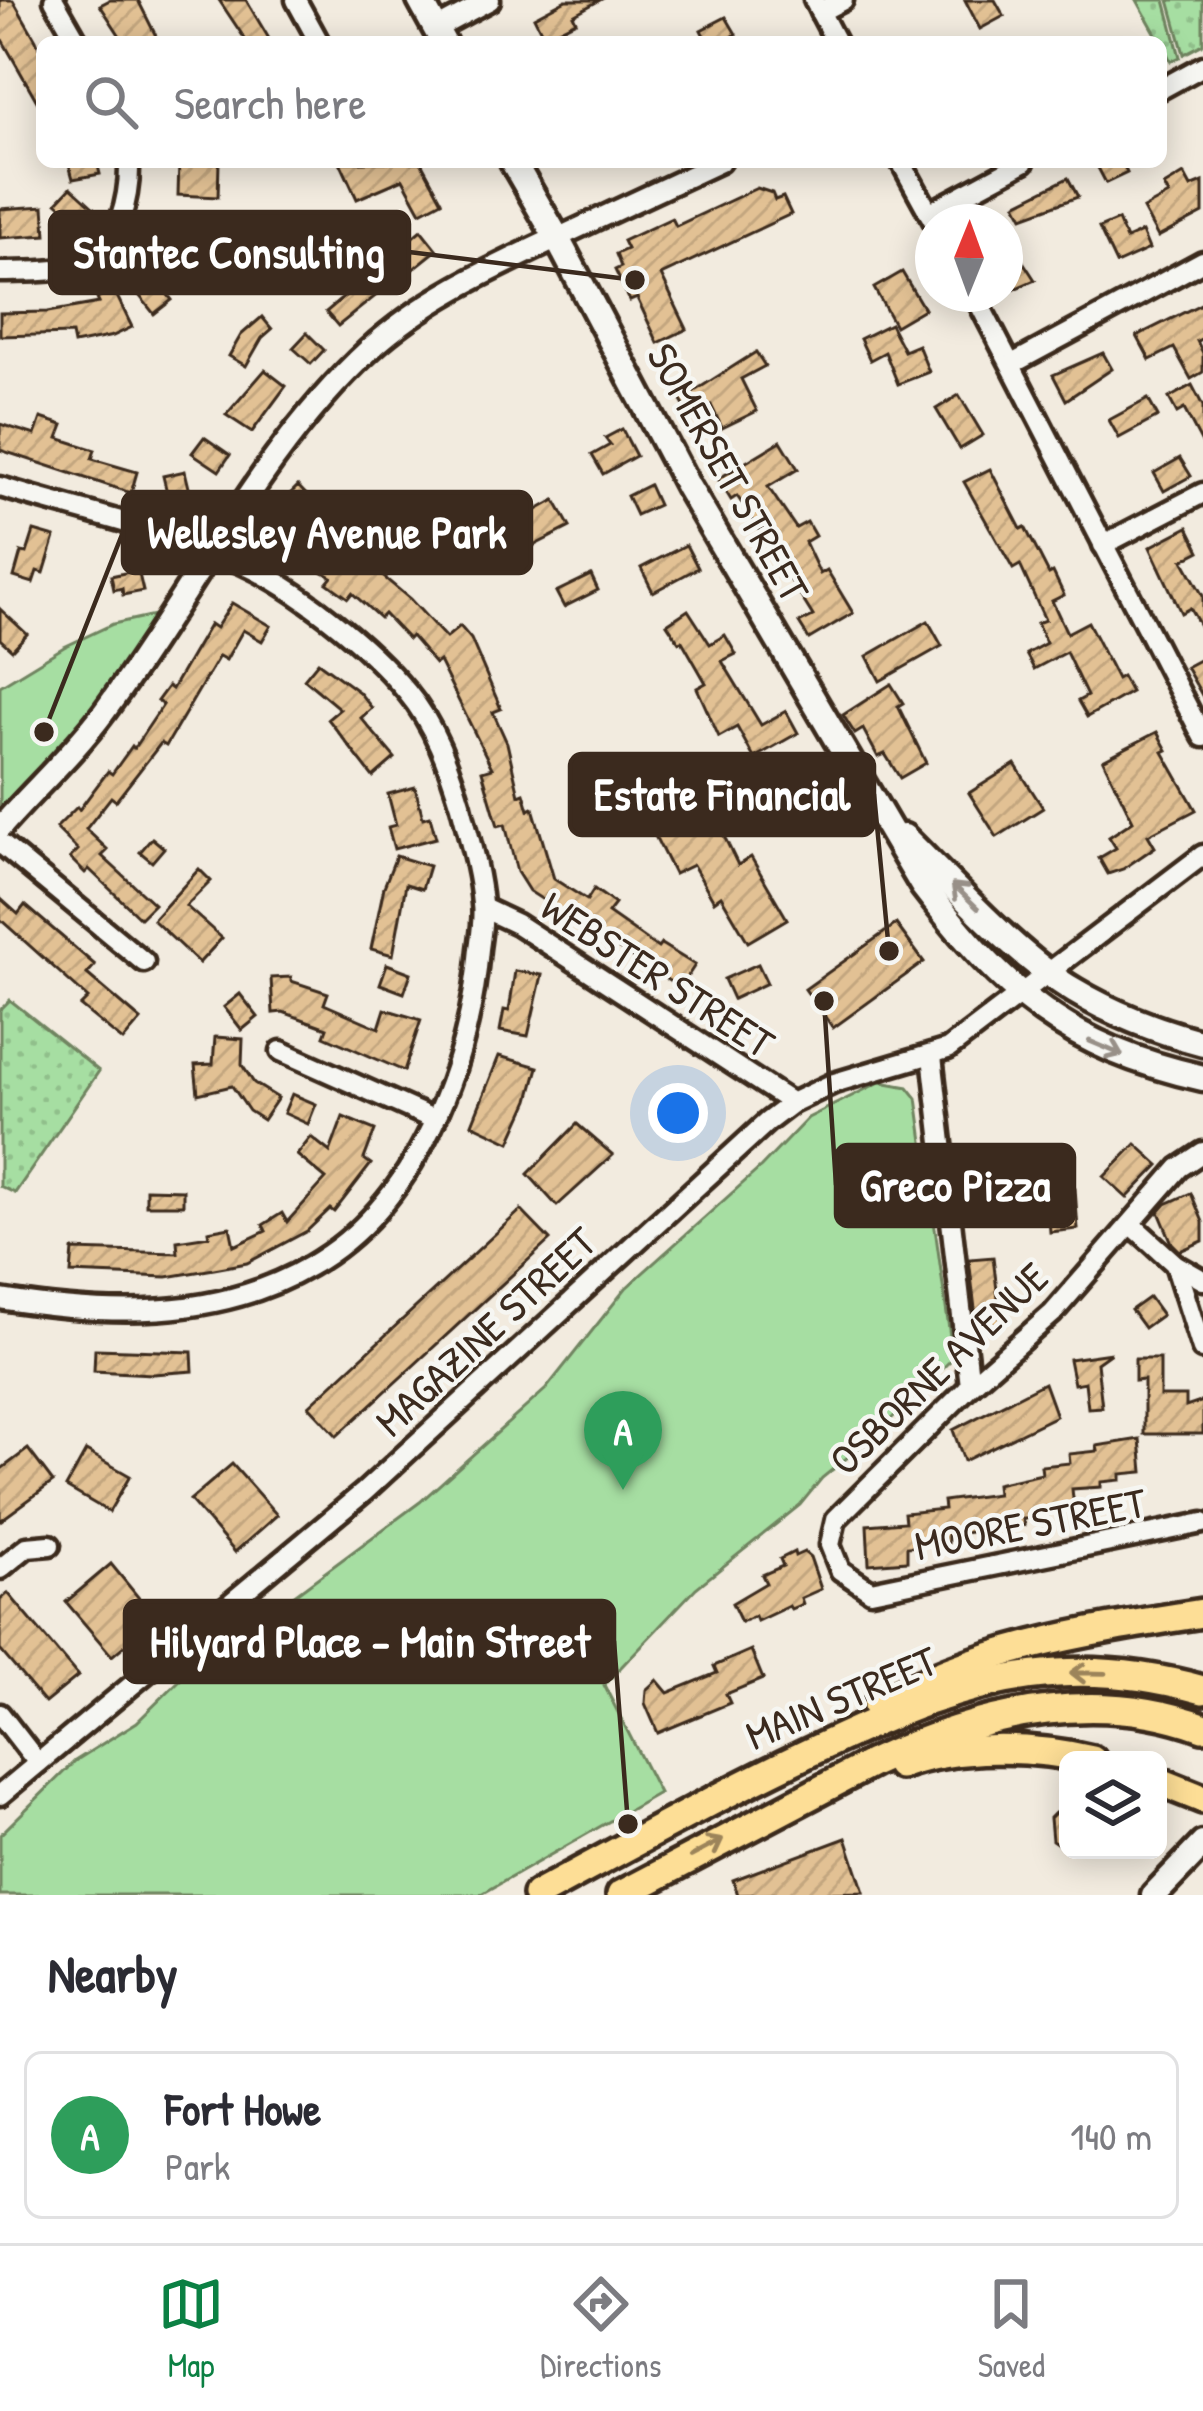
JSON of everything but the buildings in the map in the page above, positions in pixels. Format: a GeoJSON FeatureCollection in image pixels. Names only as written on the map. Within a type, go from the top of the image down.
{"type":"FeatureCollection","features":[{"type":"Feature","properties":{"kind":"main road"},"geometry":{"type":"LineString","coordinates":[[419,0],[440,36]]}},
{"type":"Feature","properties":{"kind":"main road","name":"SOMERSET STREET"},"geometry":{"type":"LineString","coordinates":[[516,168],[688,487],[923,886],[961,935],[1020,995],[1094,1044],[1203,1078]]}},
{"type":"Feature","properties":{"kind":"main road","name":"SOMERSET STREET"},"geometry":{"type":"LineString","coordinates":[[883,816],[1048,972],[1110,1010],[1203,1042]]}},
{"type":"Feature","properties":{"kind":"main road"},"geometry":{"type":"LineString","coordinates":[[733,1789],[952,1668],[1030,1642],[1203,1613]]}},
{"type":"Feature","properties":{"kind":"main road"},"geometry":{"type":"LineString","coordinates":[[1161,1619],[1203,1625]]}},
{"type":"Feature","properties":{"kind":"main road","name":"MAIN STREET"},"geometry":{"type":"LineString","coordinates":[[537,1895],[733,1789],[908,1708],[1019,1677],[1099,1673],[1203,1690]]}},
{"type":"Feature","properties":{"kind":"main road","name":"MAIN STREET"},"geometry":{"type":"LineString","coordinates":[[621,1895],[914,1744],[1027,1712],[1066,1708],[1129,1710],[1203,1727]]}},
{"type":"Feature","properties":{"kind":"main road"},"geometry":{"type":"LineString","coordinates":[[794,1802],[912,1760],[958,1753],[1059,1755]]}},
{"type":"Feature","properties":{"kind":"main road"},"geometry":{"type":"LineString","coordinates":[[1167,1785],[1203,1799]]}},
{"type":"Feature","properties":{"kind":"main road"},"geometry":{"type":"LineString","coordinates":[[1154,1895],[1203,1844]]}},
{"type":"Feature","properties":{"kind":"street"},"geometry":{"type":"LineString","coordinates":[[54,0],[75,36]]}},
{"type":"Feature","properties":{"kind":"street"},"geometry":{"type":"LineString","coordinates":[[296,0],[316,36]]}},
{"type":"Feature","properties":{"kind":"street"},"geometry":{"type":"LineString","coordinates":[[440,36],[490,0]]}},
{"type":"Feature","properties":{"kind":"street"},"geometry":{"type":"LineString","coordinates":[[833,36],[817,6],[843,0]]}},
{"type":"Feature","properties":{"kind":"street"},"geometry":{"type":"LineString","coordinates":[[1167,86],[1203,67]]}},
{"type":"Feature","properties":{"kind":"street"},"geometry":{"type":"LineString","coordinates":[[0,272],[91,262],[120,226],[129,168]]}},
{"type":"Feature","properties":{"kind":"street"},"geometry":{"type":"LineString","coordinates":[[3,820],[104,713],[303,423],[368,350],[439,298],[707,168]]}},
{"type":"Feature","properties":{"kind":"street"},"geometry":{"type":"LineString","coordinates":[[904,168],[924,204]]}},
{"type":"Feature","properties":{"kind":"street"},"geometry":{"type":"LineString","coordinates":[[955,204],[1014,168]]}},
{"type":"Feature","properties":{"kind":"street"},"geometry":{"type":"LineString","coordinates":[[1012,364],[1203,262]]}},
{"type":"Feature","properties":{"kind":"street"},"geometry":{"type":"LineString","coordinates":[[984,312],[1200,726]]}},
{"type":"Feature","properties":{"kind":"street"},"geometry":{"type":"LineString","coordinates":[[0,487],[211,551],[266,575],[370,654],[410,695],[431,726],[455,786],[476,860],[483,908],[472,1008],[451,1081],[394,1189],[360,1229],[286,1279],[225,1300],[167,1310],[78,1308],[0,1299]]}},
{"type":"Feature","properties":{"kind":"street"},"geometry":{"type":"LineString","coordinates":[[1103,545],[1203,493]]}},
{"type":"Feature","properties":{"kind":"street"},"geometry":{"type":"LineString","coordinates":[[0,843],[144,962]]}},
{"type":"Feature","properties":{"kind":"street","name":"MAGAZINE STREET"},"geometry":{"type":"LineString","coordinates":[[0,1795],[364,1492],[791,1103],[853,1076],[932,1056],[965,1037],[1203,856]]}},
{"type":"Feature","properties":{"kind":"street","name":"WEBSTER STREET"},"geometry":{"type":"LineString","coordinates":[[483,908],[517,924],[791,1103]]}},
{"type":"Feature","properties":{"kind":"street"},"geometry":{"type":"LineString","coordinates":[[281,1051],[433,1119]]}},
{"type":"Feature","properties":{"kind":"street"},"geometry":{"type":"LineString","coordinates":[[932,1056],[970,1386]]}},
{"type":"Feature","properties":{"kind":"street","name":"OSBORNE AVENUE"},"geometry":{"type":"LineString","coordinates":[[871,1591],[840,1570],[830,1545],[836,1519],[970,1386],[1053,1313],[1179,1168],[1203,1152]]}},
{"type":"Feature","properties":{"kind":"street"},"geometry":{"type":"LineString","coordinates":[[1131,1224],[1175,1264],[1203,1280]]}},
{"type":"Feature","properties":{"kind":"street"},"geometry":{"type":"LineString","coordinates":[[1175,1264],[1202,1349]]}},
{"type":"Feature","properties":{"kind":"street","name":"MOORE STREET"},"geometry":{"type":"LineString","coordinates":[[871,1591],[1203,1523]]}},
{"type":"Feature","properties":{"kind":"street"},"geometry":{"type":"LineString","coordinates":[[0,1569],[27,1547],[50,1545]]}},
{"type":"Feature","properties":{"kind":"street"},"geometry":{"type":"LineString","coordinates":[[0,1714],[38,1762]]}},
{"type":"Feature","properties":{"kind":"green space"},"geometry":{"type":"Polygon","coordinates":[[[1137,0],[1165,0],[1180,57],[1171,61],[1167,36],[1157,36],[1137,0]]]}},
{"type":"Feature","properties":{"kind":"green space"},"geometry":{"type":"Polygon","coordinates":[[[1169,0],[1203,0],[1203,44],[1184,54],[1169,0]]]}},
{"type":"Feature","properties":{"kind":"green space"},"geometry":{"type":"Polygon","coordinates":[[[172,611],[0,828],[0,686],[113,624],[172,611]]]}},
{"type":"Feature","properties":{"kind":"green space"},"geometry":{"type":"Polygon","coordinates":[[[10,1000],[99,1071],[15,1193],[0,1186],[0,1010],[10,1000]]]}},
{"type":"Feature","properties":{"kind":"green space"},"geometry":{"type":"Polygon","coordinates":[[[880,1082],[908,1087],[917,1098],[953,1358],[874,1436],[822,1478],[800,1505],[696,1588],[604,1685],[659,1793],[480,1895],[0,1895],[0,1835],[75,1761],[137,1722],[181,1679],[420,1502],[546,1389],[626,1288],[761,1167],[808,1118],[880,1082]]]}},
{"type":"Feature","properties":{"kind":"place","name":"Stantec Consulting"},"geometry":{"type":"Point","coordinates":[635,280]}},
{"type":"Feature","properties":{"kind":"place","name":"Wellesley Avenue Park"},"geometry":{"type":"Point","coordinates":[44,732]}},
{"type":"Feature","properties":{"kind":"place","name":"Estate Financial"},"geometry":{"type":"Point","coordinates":[889,951]}},
{"type":"Feature","properties":{"kind":"place","name":"Greco Pizza"},"geometry":{"type":"Point","coordinates":[824,1001]}},
{"type":"Feature","properties":{"kind":"place","name":"Fort Howe"},"geometry":{"type":"Point","coordinates":[623,1490]}},
{"type":"Feature","properties":{"kind":"place","name":"Hilyard Place - Main Street"},"geometry":{"type":"Point","coordinates":[628,1824]}}]}
